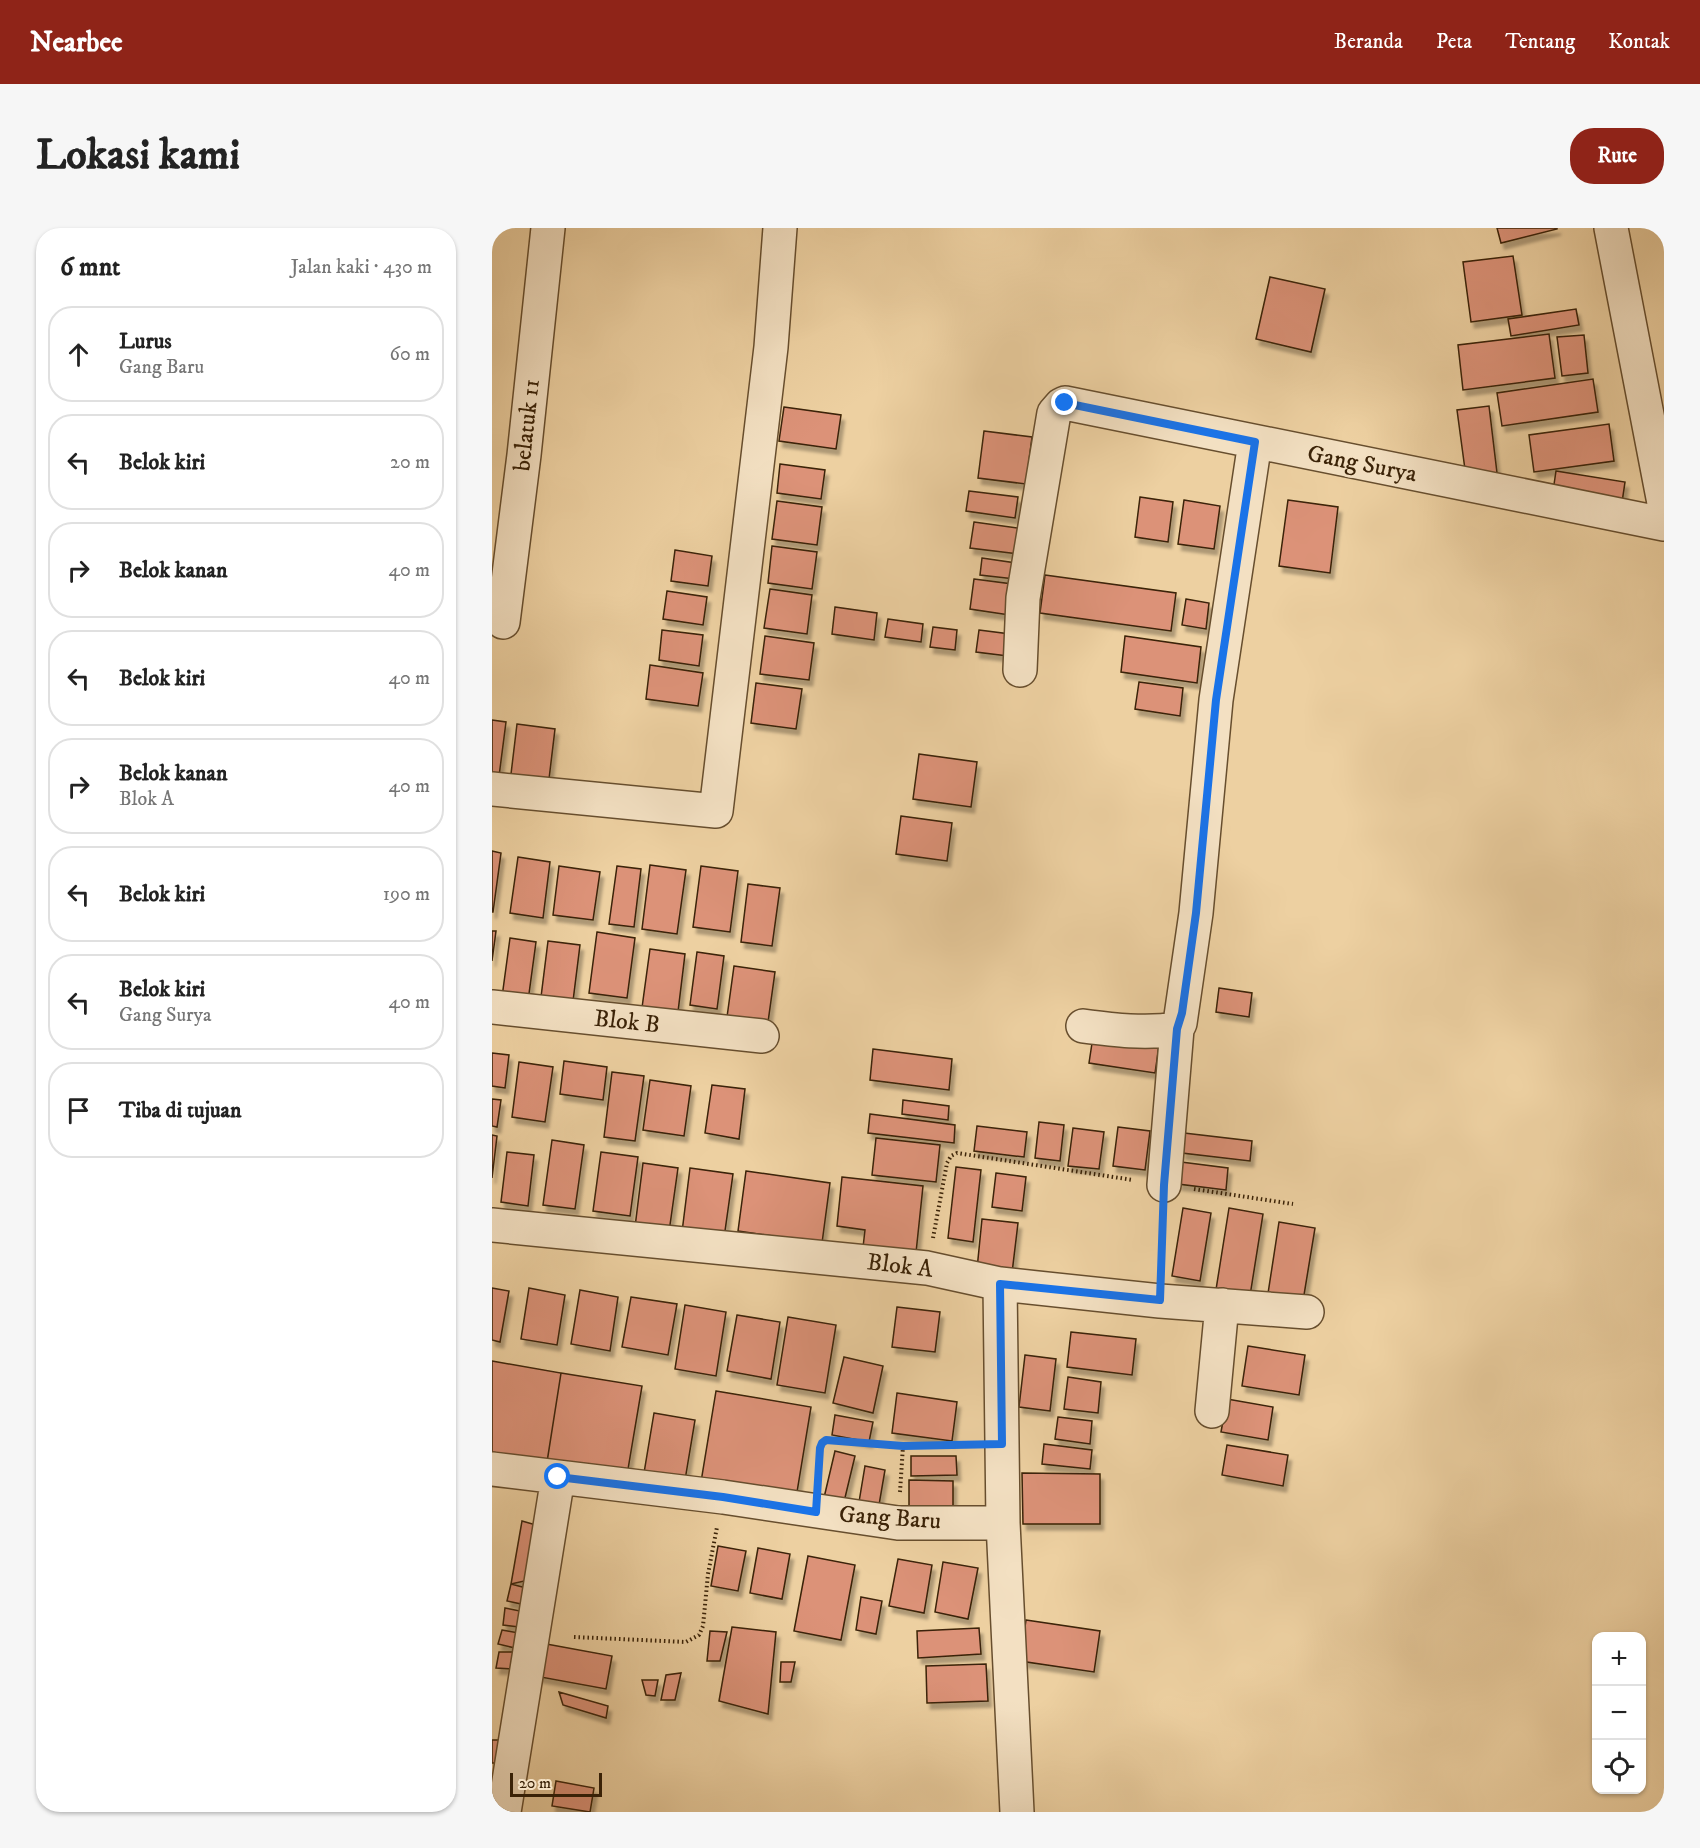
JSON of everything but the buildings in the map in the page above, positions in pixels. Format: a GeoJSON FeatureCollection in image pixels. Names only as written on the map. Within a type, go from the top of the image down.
{"type":"FeatureCollection","features":[{"type":"Feature","properties":{"kind":"street","name":"belatuk 11"},"geometry":{"type":"LineString","coordinates":[[503,622],[525,455],[548,228]]}},
{"type":"Feature","properties":{"kind":"street"},"geometry":{"type":"LineString","coordinates":[[492,789],[716,811],[771,347],[780,228]]}},
{"type":"Feature","properties":{"kind":"street"},"geometry":{"type":"LineString","coordinates":[[1611,228],[1664,503]]}},
{"type":"Feature","properties":{"kind":"street","name":"Gang Surya"},"geometry":{"type":"LineString","coordinates":[[1020,670],[1023,598],[1054,413],[1065,403],[1664,524]]}},
{"type":"Feature","properties":{"kind":"street"},"geometry":{"type":"LineString","coordinates":[[1164,1185],[1177,1029],[1182,1013],[1196,913],[1216,700],[1255,442]]}},
{"type":"Feature","properties":{"kind":"street","name":"Blok B"},"geometry":{"type":"LineString","coordinates":[[492,1007],[762,1036]]}},
{"type":"Feature","properties":{"kind":"street"},"geometry":{"type":"LineString","coordinates":[[1083,1026],[1128,1031],[1177,1029]]}},
{"type":"Feature","properties":{"kind":"street","name":"Blok A"},"geometry":{"type":"LineString","coordinates":[[492,1225],[927,1268],[1000,1284],[1306,1312]]}},
{"type":"Feature","properties":{"kind":"street"},"geometry":{"type":"LineString","coordinates":[[1000,1284],[1003,1523],[1017,1812]]}},
{"type":"Feature","properties":{"kind":"street"},"geometry":{"type":"LineString","coordinates":[[1212,1411],[1222,1305]]}},
{"type":"Feature","properties":{"kind":"street","name":"Gang Baru"},"geometry":{"type":"LineString","coordinates":[[492,1469],[723,1497],[898,1523],[1003,1523]]}},
{"type":"Feature","properties":{"kind":"street"},"geometry":{"type":"LineString","coordinates":[[504,1812],[558,1477]]}},
{"type":"Feature","properties":{"kind":"path"},"geometry":{"type":"LineString","coordinates":[[927,1268],[947,1163],[951,1156],[957,1153],[1293,1204]]}},
{"type":"Feature","properties":{"kind":"path"},"geometry":{"type":"LineString","coordinates":[[1160,1300],[1164,1185]]}},
{"type":"Feature","properties":{"kind":"path"},"geometry":{"type":"LineString","coordinates":[[816,1512],[820,1448],[826,1440],[903,1446],[1002,1444]]}},
{"type":"Feature","properties":{"kind":"path"},"geometry":{"type":"LineString","coordinates":[[898,1523],[903,1446]]}},
{"type":"Feature","properties":{"kind":"path"},"geometry":{"type":"LineString","coordinates":[[574,1637],[686,1642],[699,1635],[703,1626],[708,1574],[723,1497]]}},
{"type":"Feature","properties":{"kind":"route"},"geometry":{"type":"LineString","coordinates":[[558,1477],[723,1497],[816,1512],[820,1448],[826,1440],[903,1446],[1002,1444],[1000,1284],[1160,1300],[1164,1185],[1177,1029],[1182,1013],[1196,913],[1216,700],[1255,442],[1065,403]]}}]}
